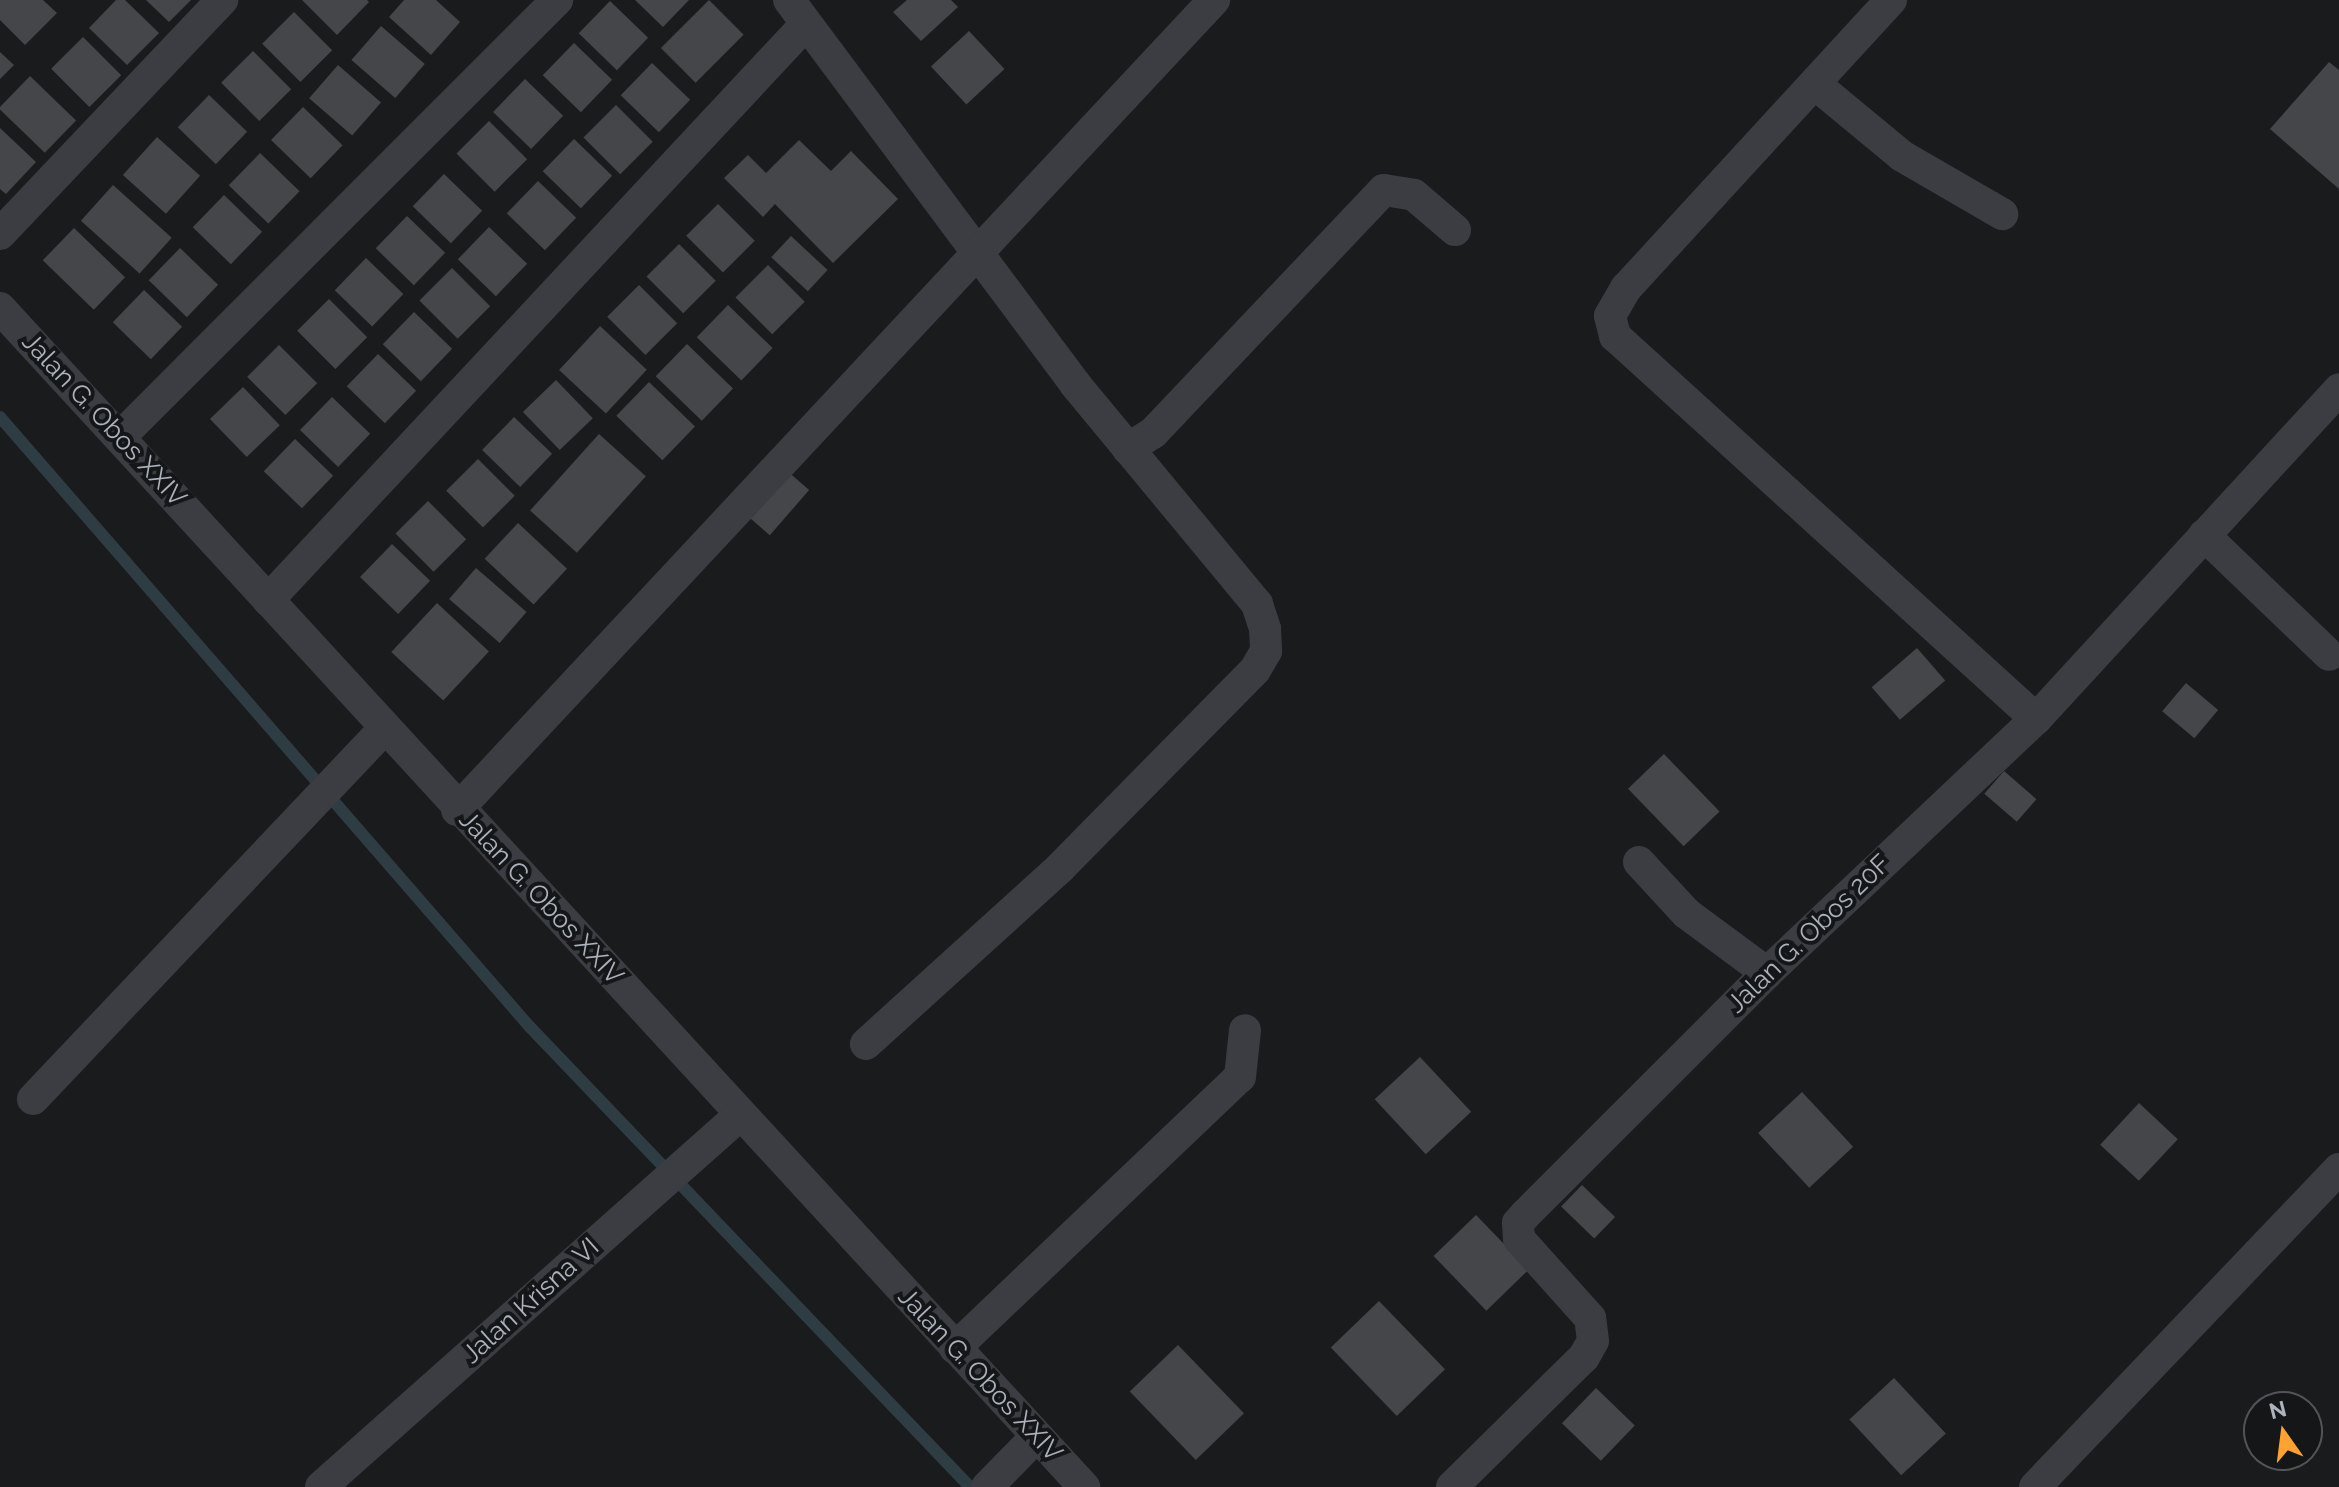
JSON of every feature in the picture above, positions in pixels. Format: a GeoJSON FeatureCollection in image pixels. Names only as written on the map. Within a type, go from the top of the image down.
{"type":"FeatureCollection","features":[{"type":"Feature","properties":{"kind":"street"},"geometry":{"type":"LineString","coordinates":[[0,234],[222,0]]}},
{"type":"Feature","properties":{"kind":"street"},"geometry":{"type":"LineString","coordinates":[[121,436],[557,0]]}},
{"type":"Feature","properties":{"kind":"street"},"geometry":{"type":"LineString","coordinates":[[457,810],[1214,0]]}},
{"type":"Feature","properties":{"kind":"street"},"geometry":{"type":"LineString","coordinates":[[1891,0],[1626,288],[1610,316],[1615,336],[2036,719]]}},
{"type":"Feature","properties":{"kind":"street"},"geometry":{"type":"LineString","coordinates":[[268,600],[798,12],[974,254],[1128,449],[1257,604],[1266,651],[1255,670],[1060,868],[866,1044]]}},
{"type":"Feature","properties":{"kind":"street"},"geometry":{"type":"LineString","coordinates":[[1815,84],[1902,156],[2002,214]]}},
{"type":"Feature","properties":{"kind":"street"},"geometry":{"type":"LineString","coordinates":[[1128,449],[1153,433],[1384,190],[1414,195],[1455,230]]}},
{"type":"Feature","properties":{"kind":"street","name":"Jalan G. Obos XXIV"},"geometry":{"type":"LineString","coordinates":[[0,308],[121,436],[457,810],[1084,1487]]}},
{"type":"Feature","properties":{"kind":"street","name":"Jalan G. Obos 20F"},"geometry":{"type":"LineString","coordinates":[[1452,1487],[1584,1357],[1593,1341],[1590,1318],[1519,1239],[1518,1223],[1767,973],[2036,719],[2339,389]]}},
{"type":"Feature","properties":{"kind":"street"},"geometry":{"type":"LineString","coordinates":[[2204,535],[2329,655]]}},
{"type":"Feature","properties":{"kind":"street"},"geometry":{"type":"LineString","coordinates":[[33,1099],[385,728]]}},
{"type":"Feature","properties":{"kind":"street"},"geometry":{"type":"LineString","coordinates":[[1639,862],[1686,913],[1767,973]]}},
{"type":"Feature","properties":{"kind":"street"},"geometry":{"type":"LineString","coordinates":[[955,1348],[1240,1077],[1245,1030]]}},
{"type":"Feature","properties":{"kind":"street","name":"Jalan Krisna VI"},"geometry":{"type":"LineString","coordinates":[[321,1487],[740,1115]]}},
{"type":"Feature","properties":{"kind":"street"},"geometry":{"type":"LineString","coordinates":[[2035,1487],[2339,1169]]}},
{"type":"Feature","properties":{"kind":"street"},"geometry":{"type":"LineString","coordinates":[[987,1487],[1037,1436]]}},
{"type":"Feature","properties":{"kind":"building"},"geometry":{"type":"Polygon","coordinates":[[[0,0],[43,0],[57,13],[25,45],[0,20],[0,0]]]}},
{"type":"Feature","properties":{"kind":"building"},"geometry":{"type":"Polygon","coordinates":[[[116,0],[125,0],[159,33],[127,65],[89,28],[116,0]]]}},
{"type":"Feature","properties":{"kind":"building"},"geometry":{"type":"Polygon","coordinates":[[[146,0],[191,0],[169,22],[146,0]]]}},
{"type":"Feature","properties":{"kind":"building"},"geometry":{"type":"Polygon","coordinates":[[[302,0],[367,0],[369,2],[337,35],[302,0]]]}},
{"type":"Feature","properties":{"kind":"building"},"geometry":{"type":"Polygon","coordinates":[[[404,0],[436,0],[460,22],[431,55],[389,17],[404,0]]]}},
{"type":"Feature","properties":{"kind":"building"},"geometry":{"type":"Polygon","coordinates":[[[635,0],[689,0],[663,27],[635,0]]]}},
{"type":"Feature","properties":{"kind":"building"},"geometry":{"type":"Polygon","coordinates":[[[709,0],[744,35],[696,83],[661,48],[709,0]]]}},
{"type":"Feature","properties":{"kind":"building"},"geometry":{"type":"Polygon","coordinates":[[[907,0],[951,0],[958,7],[921,41],[893,12],[907,0]]]}},
{"type":"Feature","properties":{"kind":"building"},"geometry":{"type":"Polygon","coordinates":[[[610,1],[648,38],[617,70],[579,33],[610,1]]]}},
{"type":"Feature","properties":{"kind":"building"},"geometry":{"type":"Polygon","coordinates":[[[294,12],[332,50],[300,82],[262,44],[294,12]]]}},
{"type":"Feature","properties":{"kind":"building"},"geometry":{"type":"Polygon","coordinates":[[[381,26],[425,64],[395,98],[351,60],[381,26]]]}},
{"type":"Feature","properties":{"kind":"building"},"geometry":{"type":"Polygon","coordinates":[[[969,31],[1004,69],[966,104],[931,66],[969,31]]]}},
{"type":"Feature","properties":{"kind":"building"},"geometry":{"type":"Polygon","coordinates":[[[83,37],[121,75],[89,107],[51,69],[83,37]]]}},
{"type":"Feature","properties":{"kind":"building"},"geometry":{"type":"Polygon","coordinates":[[[574,43],[612,80],[581,112],[543,75],[574,43]]]}},
{"type":"Feature","properties":{"kind":"building"},"geometry":{"type":"Polygon","coordinates":[[[253,51],[291,89],[259,121],[221,83],[253,51]]]}},
{"type":"Feature","properties":{"kind":"building"},"geometry":{"type":"Polygon","coordinates":[[[0,52],[14,65],[0,79],[0,52]]]}},
{"type":"Feature","properties":{"kind":"building"},"geometry":{"type":"Polygon","coordinates":[[[2329,62],[2339,70],[2339,189],[2270,129],[2329,62]]]}},
{"type":"Feature","properties":{"kind":"building"},"geometry":{"type":"Polygon","coordinates":[[[652,63],[690,100],[659,132],[621,95],[652,63]]]}},
{"type":"Feature","properties":{"kind":"building"},"geometry":{"type":"Polygon","coordinates":[[[338,65],[381,102],[352,136],[309,98],[338,65]]]}},
{"type":"Feature","properties":{"kind":"building"},"geometry":{"type":"Polygon","coordinates":[[[30,76],[76,120],[45,153],[0,110],[30,76]]]}},
{"type":"Feature","properties":{"kind":"building"},"geometry":{"type":"Polygon","coordinates":[[[525,79],[563,116],[531,149],[493,112],[525,79]]]}},
{"type":"Feature","properties":{"kind":"building"},"geometry":{"type":"Polygon","coordinates":[[[209,95],[247,132],[216,164],[178,127],[209,95]]]}},
{"type":"Feature","properties":{"kind":"building"},"geometry":{"type":"Polygon","coordinates":[[[616,105],[653,142],[620,174],[583,138],[616,105]]]}},
{"type":"Feature","properties":{"kind":"building"},"geometry":{"type":"Polygon","coordinates":[[[303,107],[343,145],[311,178],[271,140],[303,107]]]}},
{"type":"Feature","properties":{"kind":"building"},"geometry":{"type":"Polygon","coordinates":[[[489,121],[527,159],[495,192],[456,154],[489,121]]]}},
{"type":"Feature","properties":{"kind":"building"},"geometry":{"type":"Polygon","coordinates":[[[0,128],[36,162],[6,194],[0,189],[0,128]]]}},
{"type":"Feature","properties":{"kind":"building"},"geometry":{"type":"Polygon","coordinates":[[[157,137],[200,176],[166,214],[123,175],[157,137]]]}},
{"type":"Feature","properties":{"kind":"building"},"geometry":{"type":"Polygon","coordinates":[[[574,139],[612,176],[581,208],[543,171],[574,139]]]}},
{"type":"Feature","properties":{"kind":"building"},"geometry":{"type":"Polygon","coordinates":[[[799,140],[831,171],[851,151],[898,199],[833,263],[775,204],[763,217],[724,178],[748,155],[766,173],[799,140]]]}},
{"type":"Feature","properties":{"kind":"building"},"geometry":{"type":"Polygon","coordinates":[[[260,153],[300,191],[268,224],[229,185],[260,153]]]}},
{"type":"Feature","properties":{"kind":"building"},"geometry":{"type":"Polygon","coordinates":[[[444,174],[482,211],[451,243],[413,206],[444,174]]]}},
{"type":"Feature","properties":{"kind":"building"},"geometry":{"type":"Polygon","coordinates":[[[538,181],[576,218],[545,250],[507,213],[538,181]]]}},
{"type":"Feature","properties":{"kind":"building"},"geometry":{"type":"Polygon","coordinates":[[[113,185],[172,238],[140,274],[81,221],[113,185]]]}},
{"type":"Feature","properties":{"kind":"building"},"geometry":{"type":"Polygon","coordinates":[[[224,195],[262,232],[231,264],[193,227],[224,195]]]}},
{"type":"Feature","properties":{"kind":"building"},"geometry":{"type":"Polygon","coordinates":[[[718,204],[755,241],[723,273],[686,236],[718,204]]]}},
{"type":"Feature","properties":{"kind":"building"},"geometry":{"type":"Polygon","coordinates":[[[407,216],[445,253],[414,285],[376,248],[407,216]]]}},
{"type":"Feature","properties":{"kind":"building"},"geometry":{"type":"Polygon","coordinates":[[[489,227],[527,264],[496,296],[458,259],[489,227]]]}},
{"type":"Feature","properties":{"kind":"building"},"geometry":{"type":"Polygon","coordinates":[[[74,228],[125,277],[94,310],[43,260],[74,228]]]}},
{"type":"Feature","properties":{"kind":"building"},"geometry":{"type":"Polygon","coordinates":[[[791,236],[828,270],[808,291],[771,257],[791,236]]]}},
{"type":"Feature","properties":{"kind":"building"},"geometry":{"type":"Polygon","coordinates":[[[679,244],[716,281],[683,313],[646,277],[679,244]]]}},
{"type":"Feature","properties":{"kind":"building"},"geometry":{"type":"Polygon","coordinates":[[[180,248],[218,285],[187,317],[149,280],[180,248]]]}},
{"type":"Feature","properties":{"kind":"building"},"geometry":{"type":"Polygon","coordinates":[[[366,258],[403,294],[372,326],[335,290],[366,258]]]}},
{"type":"Feature","properties":{"kind":"building"},"geometry":{"type":"Polygon","coordinates":[[[768,265],[805,302],[772,334],[735,298],[768,265]]]}},
{"type":"Feature","properties":{"kind":"building"},"geometry":{"type":"Polygon","coordinates":[[[452,268],[490,306],[458,339],[419,301],[452,268]]]}},
{"type":"Feature","properties":{"kind":"building"},"geometry":{"type":"Polygon","coordinates":[[[639,285],[677,323],[645,355],[607,317],[639,285]]]}},
{"type":"Feature","properties":{"kind":"building"},"geometry":{"type":"Polygon","coordinates":[[[144,290],[182,327],[151,359],[113,322],[144,290]]]}},
{"type":"Feature","properties":{"kind":"building"},"geometry":{"type":"Polygon","coordinates":[[[329,299],[367,337],[335,369],[297,331],[329,299]]]}},
{"type":"Feature","properties":{"kind":"building"},"geometry":{"type":"Polygon","coordinates":[[[728,305],[773,348],[741,380],[697,337],[728,305]]]}},
{"type":"Feature","properties":{"kind":"building"},"geometry":{"type":"Polygon","coordinates":[[[414,312],[452,349],[421,381],[383,344],[414,312]]]}},
{"type":"Feature","properties":{"kind":"building"},"geometry":{"type":"Polygon","coordinates":[[[600,326],[647,370],[606,414],[559,370],[600,326]]]}},
{"type":"Feature","properties":{"kind":"building"},"geometry":{"type":"Polygon","coordinates":[[[687,344],[733,388],[702,421],[656,376],[687,344]]]}},
{"type":"Feature","properties":{"kind":"building"},"geometry":{"type":"Polygon","coordinates":[[[279,345],[317,383],[285,415],[247,377],[279,345]]]}},
{"type":"Feature","properties":{"kind":"building"},"geometry":{"type":"Polygon","coordinates":[[[378,354],[416,391],[385,423],[347,386],[378,354]]]}},
{"type":"Feature","properties":{"kind":"building"},"geometry":{"type":"Polygon","coordinates":[[[556,380],[593,418],[560,450],[523,412],[556,380]]]}},
{"type":"Feature","properties":{"kind":"building"},"geometry":{"type":"Polygon","coordinates":[[[649,382],[695,426],[662,460],[616,416],[649,382]]]}},
{"type":"Feature","properties":{"kind":"building"},"geometry":{"type":"Polygon","coordinates":[[[243,387],[280,425],[247,457],[210,419],[243,387]]]}},
{"type":"Feature","properties":{"kind":"building"},"geometry":{"type":"Polygon","coordinates":[[[332,397],[370,434],[338,467],[300,430],[332,397]]]}},
{"type":"Feature","properties":{"kind":"building"},"geometry":{"type":"Polygon","coordinates":[[[514,417],[552,454],[520,487],[482,450],[514,417]]]}},
{"type":"Feature","properties":{"kind":"building"},"geometry":{"type":"Polygon","coordinates":[[[599,434],[646,476],[577,553],[530,511],[599,434]]]}},
{"type":"Feature","properties":{"kind":"building"},"geometry":{"type":"Polygon","coordinates":[[[295,439],[333,476],[302,508],[264,471],[295,439]]]}},
{"type":"Feature","properties":{"kind":"building"},"geometry":{"type":"Polygon","coordinates":[[[478,459],[515,496],[483,528],[446,491],[478,459]]]}},
{"type":"Feature","properties":{"kind":"building"},"geometry":{"type":"Polygon","coordinates":[[[785,469],[809,490],[770,535],[746,514],[785,469]]]}},
{"type":"Feature","properties":{"kind":"building"},"geometry":{"type":"Polygon","coordinates":[[[428,501],[466,539],[434,572],[395,534],[428,501]]]}},
{"type":"Feature","properties":{"kind":"building"},"geometry":{"type":"Polygon","coordinates":[[[518,523],[567,569],[534,605],[485,559],[518,523]]]}},
{"type":"Feature","properties":{"kind":"building"},"geometry":{"type":"Polygon","coordinates":[[[392,544],[430,581],[398,614],[360,577],[392,544]]]}},
{"type":"Feature","properties":{"kind":"building"},"geometry":{"type":"Polygon","coordinates":[[[476,568],[527,612],[500,643],[449,599],[476,568]]]}},
{"type":"Feature","properties":{"kind":"building"},"geometry":{"type":"Polygon","coordinates":[[[437,603],[489,651],[443,700],[391,652],[437,603]]]}},
{"type":"Feature","properties":{"kind":"building"},"geometry":{"type":"Polygon","coordinates":[[[1917,648],[1945,680],[1900,720],[1872,687],[1917,648]]]}},
{"type":"Feature","properties":{"kind":"building"},"geometry":{"type":"Polygon","coordinates":[[[2186,683],[2218,710],[2194,738],[2162,711],[2186,683]]]}},
{"type":"Feature","properties":{"kind":"building"},"geometry":{"type":"Polygon","coordinates":[[[1664,754],[1720,812],[1684,846],[1628,789],[1664,754]]]}},
{"type":"Feature","properties":{"kind":"building"},"geometry":{"type":"Polygon","coordinates":[[[2004,771],[2036,799],[2017,822],[1984,794],[2004,771]]]}},
{"type":"Feature","properties":{"kind":"building"},"geometry":{"type":"Polygon","coordinates":[[[1420,1057],[1471,1112],[1426,1154],[1375,1099],[1420,1057]]]}},
{"type":"Feature","properties":{"kind":"building"},"geometry":{"type":"Polygon","coordinates":[[[1802,1092],[1853,1147],[1809,1188],[1758,1133],[1802,1092]]]}},
{"type":"Feature","properties":{"kind":"building"},"geometry":{"type":"Polygon","coordinates":[[[2139,1103],[2178,1139],[2139,1181],[2100,1145],[2139,1103]]]}},
{"type":"Feature","properties":{"kind":"building"},"geometry":{"type":"Polygon","coordinates":[[[1582,1185],[1615,1217],[1594,1239],[1561,1207],[1582,1185]]]}},
{"type":"Feature","properties":{"kind":"building"},"geometry":{"type":"Polygon","coordinates":[[[1476,1215],[1529,1270],[1486,1311],[1434,1256],[1476,1215]]]}},
{"type":"Feature","properties":{"kind":"building"},"geometry":{"type":"Polygon","coordinates":[[[1379,1301],[1445,1369],[1397,1416],[1331,1348],[1379,1301]]]}},
{"type":"Feature","properties":{"kind":"building"},"geometry":{"type":"Polygon","coordinates":[[[1178,1345],[1244,1413],[1196,1460],[1130,1392],[1178,1345]]]}},
{"type":"Feature","properties":{"kind":"building"},"geometry":{"type":"Polygon","coordinates":[[[1894,1378],[1946,1434],[1901,1475],[1849,1420],[1894,1378]]]}},
{"type":"Feature","properties":{"kind":"building"},"geometry":{"type":"Polygon","coordinates":[[[1596,1388],[1635,1426],[1601,1461],[1562,1423],[1596,1388]]]}},
{"type":"Feature","properties":{"kind":"waterway"},"geometry":{"type":"LineString","coordinates":[[0,417],[529,1026],[970,1487]]}}]}
